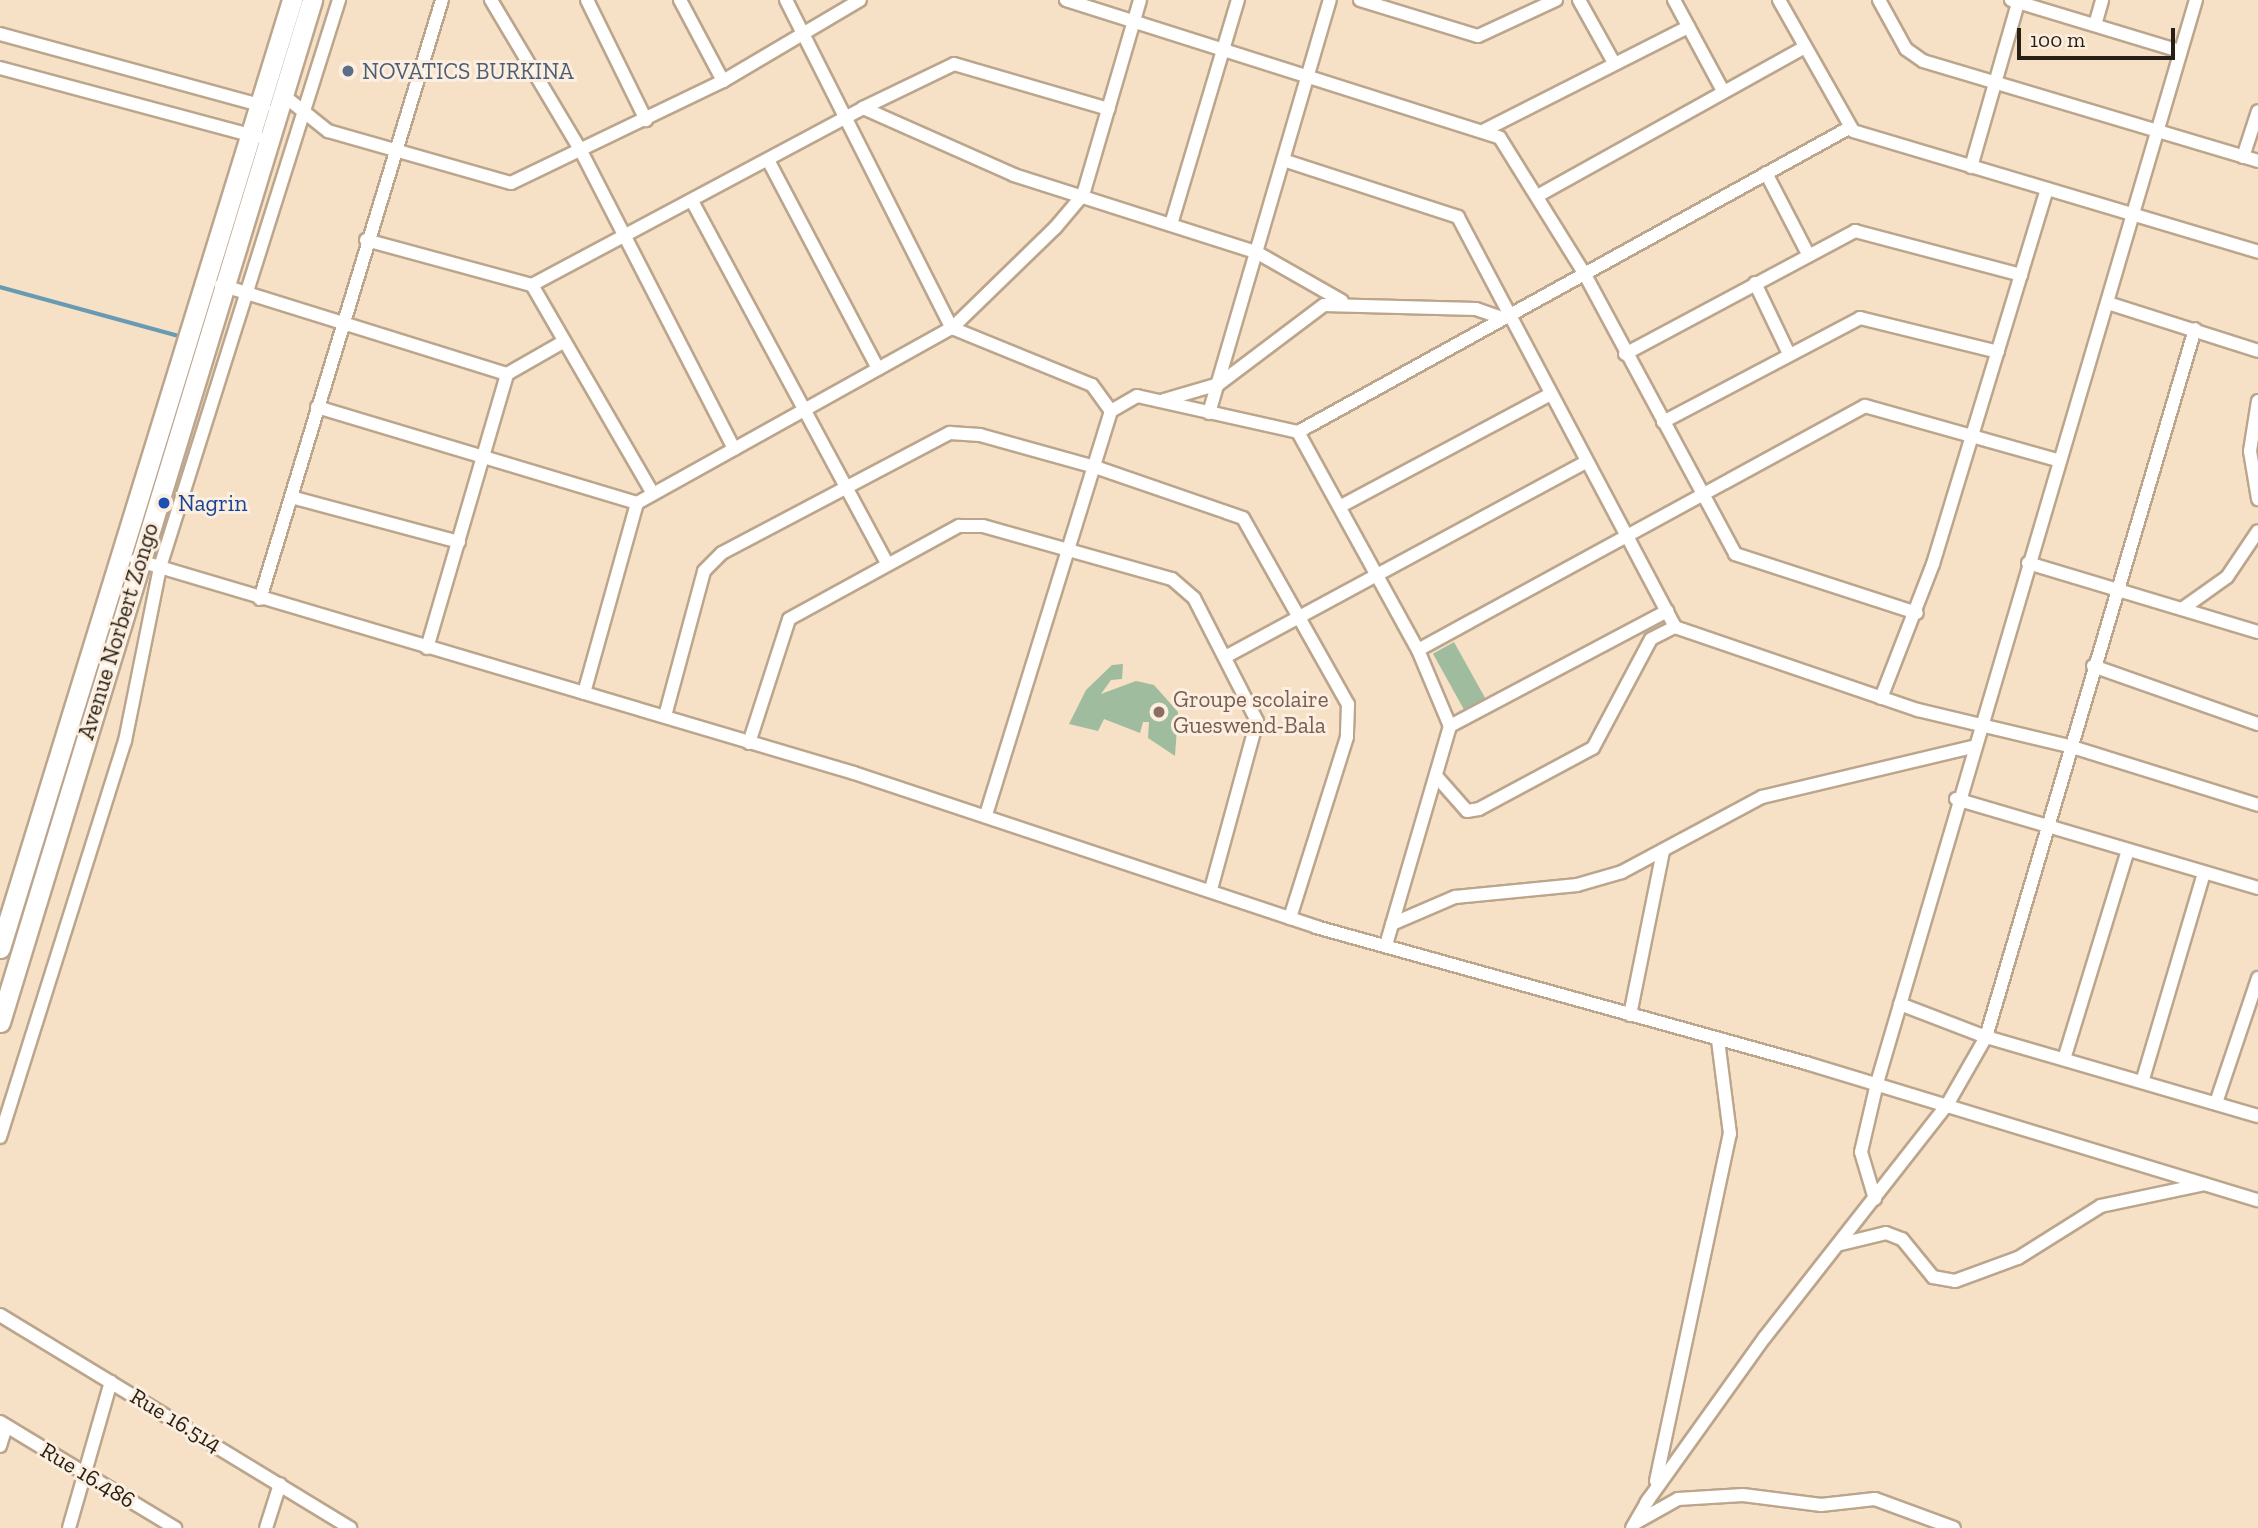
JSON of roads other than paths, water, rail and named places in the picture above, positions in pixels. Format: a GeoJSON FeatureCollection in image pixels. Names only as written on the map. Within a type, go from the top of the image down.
{"type":"FeatureCollection","features":[{"type":"Feature","properties":{"kind":"main road","name":"Avenue Norbert Zongo"},"geometry":{"type":"LineString","coordinates":[[273,103],[292,0]]}},
{"type":"Feature","properties":{"kind":"main road","name":"Avenue Norbert Zongo"},"geometry":{"type":"LineString","coordinates":[[0,948],[130,558],[260,138],[312,0]]}},
{"type":"Feature","properties":{"kind":"main road","name":"Avenue Norbert Zongo"},"geometry":{"type":"LineString","coordinates":[[0,1022],[130,558],[155,507],[221,285],[260,138]]}},
{"type":"Feature","properties":{"kind":"street"},"geometry":{"type":"LineString","coordinates":[[0,1137],[125,741],[160,567],[338,0]]}},
{"type":"Feature","properties":{"kind":"street"},"geometry":{"type":"LineString","coordinates":[[260,599],[366,240],[442,0]]}},
{"type":"Feature","properties":{"kind":"street"},"geometry":{"type":"LineString","coordinates":[[491,0],[581,151],[622,237],[734,449]]}},
{"type":"Feature","properties":{"kind":"street"},"geometry":{"type":"LineString","coordinates":[[587,0],[646,120]]}},
{"type":"Feature","properties":{"kind":"street"},"geometry":{"type":"LineString","coordinates":[[680,0],[723,80]]}},
{"type":"Feature","properties":{"kind":"street"},"geometry":{"type":"LineString","coordinates":[[786,0],[848,117],[952,328],[1092,385],[1111,411]]}},
{"type":"Feature","properties":{"kind":"street"},"geometry":{"type":"LineString","coordinates":[[0,34],[273,103],[305,107],[328,131],[505,184],[646,120],[723,80],[860,0]]}},
{"type":"Feature","properties":{"kind":"street"},"geometry":{"type":"LineString","coordinates":[[1066,0],[1223,52],[1485,130],[1509,146],[1584,273],[1701,496],[1739,558],[1917,613]]}},
{"type":"Feature","properties":{"kind":"street"},"geometry":{"type":"LineString","coordinates":[[317,407],[483,459],[637,503],[952,328],[1083,195],[1140,0]]}},
{"type":"Feature","properties":{"kind":"street"},"geometry":{"type":"LineString","coordinates":[[1172,221],[1238,0]]}},
{"type":"Feature","properties":{"kind":"street"},"geometry":{"type":"LineString","coordinates":[[1209,413],[1330,0]]}},
{"type":"Feature","properties":{"kind":"street"},"geometry":{"type":"LineString","coordinates":[[1360,0],[1478,36],[1556,0]]}},
{"type":"Feature","properties":{"kind":"street"},"geometry":{"type":"LineString","coordinates":[[1579,0],[1614,63]]}},
{"type":"Feature","properties":{"kind":"street"},"geometry":{"type":"LineString","coordinates":[[1674,0],[1723,91]]}},
{"type":"Feature","properties":{"kind":"street"},"geometry":{"type":"LineString","coordinates":[[1779,0],[1849,128],[2258,252]]}},
{"type":"Feature","properties":{"kind":"street"},"geometry":{"type":"LineString","coordinates":[[1879,0],[1910,54],[1995,83],[2258,161]]}},
{"type":"Feature","properties":{"kind":"street"},"geometry":{"type":"LineString","coordinates":[[2095,25],[2102,0]]}},
{"type":"Feature","properties":{"kind":"street"},"geometry":{"type":"LineString","coordinates":[[1875,1199],[1861,1152],[1877,1083],[1956,799],[2057,460],[2108,303],[2196,0]]}},
{"type":"Feature","properties":{"kind":"street"},"geometry":{"type":"LineString","coordinates":[[1971,167],[2016,1],[2180,51]]}},
{"type":"Feature","properties":{"kind":"street"},"geometry":{"type":"LineString","coordinates":[[1485,130],[1688,27]]}},
{"type":"Feature","properties":{"kind":"street"},"geometry":{"type":"LineString","coordinates":[[1539,195],[1803,48]]}},
{"type":"Feature","properties":{"kind":"street"},"geometry":{"type":"LineString","coordinates":[[366,240],[532,285],[863,108],[954,64],[1108,109]]}},
{"type":"Feature","properties":{"kind":"street"},"geometry":{"type":"LineString","coordinates":[[0,68],[260,138]]}},
{"type":"Feature","properties":{"kind":"street"},"geometry":{"type":"LineString","coordinates":[[863,108],[1014,175],[1172,221],[1256,252],[1342,301]]}},
{"type":"Feature","properties":{"kind":"street"},"geometry":{"type":"LineString","coordinates":[[2244,157],[2258,111]]}},
{"type":"Feature","properties":{"kind":"street"},"geometry":{"type":"LineString","coordinates":[[986,815],[1098,468],[1111,411],[1137,396],[1298,432],[1849,128]]}},
{"type":"Feature","properties":{"kind":"street"},"geometry":{"type":"LineString","coordinates":[[768,160],[878,369]]}},
{"type":"Feature","properties":{"kind":"street"},"geometry":{"type":"LineString","coordinates":[[1283,160],[1454,213],[1506,316],[1551,394],[1675,627],[1881,698],[2069,746],[2258,805]]}},
{"type":"Feature","properties":{"kind":"street"},"geometry":{"type":"LineString","coordinates":[[1766,173],[1808,254]]}},
{"type":"Feature","properties":{"kind":"street"},"geometry":{"type":"LineString","coordinates":[[1881,698],[1917,613],[2047,189]]}},
{"type":"Feature","properties":{"kind":"street"},"geometry":{"type":"LineString","coordinates":[[692,201],[887,563]]}},
{"type":"Feature","properties":{"kind":"street"},"geometry":{"type":"LineString","coordinates":[[1625,354],[1808,254],[1859,231],[2021,275]]}},
{"type":"Feature","properties":{"kind":"street"},"geometry":{"type":"LineString","coordinates":[[1755,283],[1789,354]]}},
{"type":"Feature","properties":{"kind":"street"},"geometry":{"type":"LineString","coordinates":[[221,285],[507,374]]}},
{"type":"Feature","properties":{"kind":"street"},"geometry":{"type":"LineString","coordinates":[[532,285],[653,495]]}},
{"type":"Feature","properties":{"kind":"street"},"geometry":{"type":"LineString","coordinates":[[1161,400],[1219,384],[1303,316],[1342,301],[1476,309],[1506,316]]}},
{"type":"Feature","properties":{"kind":"street"},"geometry":{"type":"LineString","coordinates":[[2108,303],[2258,351]]}},
{"type":"Feature","properties":{"kind":"street"},"geometry":{"type":"LineString","coordinates":[[1663,422],[1864,317],[1998,352]]}},
{"type":"Feature","properties":{"kind":"street"},"geometry":{"type":"LineString","coordinates":[[1631,1527],[1646,1503],[1947,1105],[1986,1037],[2045,823],[2195,330]]}},
{"type":"Feature","properties":{"kind":"street"},"geometry":{"type":"LineString","coordinates":[[427,648],[507,374],[563,342]]}},
{"type":"Feature","properties":{"kind":"street"},"geometry":{"type":"LineString","coordinates":[[1341,506],[1551,394]]}},
{"type":"Feature","properties":{"kind":"street"},"geometry":{"type":"LineString","coordinates":[[2258,401],[2250,451],[2258,499]]}},
{"type":"Feature","properties":{"kind":"street"},"geometry":{"type":"LineString","coordinates":[[1418,650],[1865,406],[2057,460]]}},
{"type":"Feature","properties":{"kind":"street"},"geometry":{"type":"LineString","coordinates":[[666,716],[705,571],[722,553],[957,432],[1098,468],[1243,518],[1302,615],[1351,716],[1290,918]]}},
{"type":"Feature","properties":{"kind":"street"},"geometry":{"type":"LineString","coordinates":[[1298,432],[1418,650],[1450,726],[1386,945]]}},
{"type":"Feature","properties":{"kind":"street"},"geometry":{"type":"LineString","coordinates":[[1227,656],[1586,462]]}},
{"type":"Feature","properties":{"kind":"street"},"geometry":{"type":"LineString","coordinates":[[291,497],[459,542]]}},
{"type":"Feature","properties":{"kind":"street"},"geometry":{"type":"LineString","coordinates":[[584,692],[637,503]]}},
{"type":"Feature","properties":{"kind":"street"},"geometry":{"type":"LineString","coordinates":[[155,507],[178,513]]}},
{"type":"Feature","properties":{"kind":"street"},"geometry":{"type":"LineString","coordinates":[[749,743],[786,622],[887,563],[965,524],[1072,551],[1180,583],[1227,656],[1258,726],[1211,890]]}},
{"type":"Feature","properties":{"kind":"street"},"geometry":{"type":"LineString","coordinates":[[2182,609],[2227,577],[2258,531]]}},
{"type":"Feature","properties":{"kind":"street"},"geometry":{"type":"LineString","coordinates":[[130,558],[260,599],[666,716],[986,815],[1290,918],[1877,1083],[2258,1200]]}},
{"type":"Feature","properties":{"kind":"street"},"geometry":{"type":"LineString","coordinates":[[2028,564],[2258,632]]}},
{"type":"Feature","properties":{"kind":"street"},"geometry":{"type":"LineString","coordinates":[[1450,726],[1667,611]]}},
{"type":"Feature","properties":{"kind":"street"},"geometry":{"type":"LineString","coordinates":[[1437,776],[1467,811],[1479,809],[1592,748],[1651,639],[1675,627]]}},
{"type":"Feature","properties":{"kind":"street"},"geometry":{"type":"LineString","coordinates":[[2093,666],[2258,724]]}},
{"type":"Feature","properties":{"kind":"street"},"geometry":{"type":"LineString","coordinates":[[1392,924],[1455,897],[1577,885],[1663,851],[1762,797],[1972,747]]}},
{"type":"Feature","properties":{"kind":"street"},"geometry":{"type":"LineString","coordinates":[[1956,799],[2045,823],[2258,888]]}},
{"type":"Feature","properties":{"kind":"street"},"geometry":{"type":"LineString","coordinates":[[2065,1056],[2128,850]]}},
{"type":"Feature","properties":{"kind":"street"},"geometry":{"type":"LineString","coordinates":[[1630,1015],[1663,851]]}},
{"type":"Feature","properties":{"kind":"street"},"geometry":{"type":"LineString","coordinates":[[2143,1079],[2204,873]]}},
{"type":"Feature","properties":{"kind":"street"},"geometry":{"type":"LineString","coordinates":[[2216,1103],[2258,978]]}},
{"type":"Feature","properties":{"kind":"street"},"geometry":{"type":"LineString","coordinates":[[1900,1004],[1986,1037],[2065,1056],[2258,1116]]}},
{"type":"Feature","properties":{"kind":"street"},"geometry":{"type":"LineString","coordinates":[[1646,1503],[1662,1460],[1730,1133],[1718,1040]]}},
{"type":"Feature","properties":{"kind":"street"},"geometry":{"type":"LineString","coordinates":[[1841,1244],[1886,1233],[1902,1239],[1933,1277],[1955,1281],[2018,1258],[2101,1206],[2208,1185]]}},
{"type":"Feature","properties":{"kind":"street","name":"Rue 16.514"},"geometry":{"type":"LineString","coordinates":[[0,1315],[350,1528]]}},
{"type":"Feature","properties":{"kind":"street"},"geometry":{"type":"LineString","coordinates":[[69,1528],[111,1382]]}},
{"type":"Feature","properties":{"kind":"street"},"geometry":{"type":"LineString","coordinates":[[0,1446],[3,1424]]}},
{"type":"Feature","properties":{"kind":"street","name":"Rue 16.486"},"geometry":{"type":"LineString","coordinates":[[3,1424],[85,1471],[168,1526]]}},
{"type":"Feature","properties":{"kind":"street"},"geometry":{"type":"LineString","coordinates":[[266,1528],[280,1484]]}},
{"type":"Feature","properties":{"kind":"street"},"geometry":{"type":"LineString","coordinates":[[1631,1527],[1678,1499],[1742,1494],[1821,1505],[1875,1499],[1954,1528]]}},
{"type":"Feature","properties":{"kind":"waterway"},"geometry":{"type":"LineString","coordinates":[[0,287],[179,336]]}},
{"type":"Feature","properties":{"kind":"place","name":"NOVATICS BURKINA"},"geometry":{"type":"Point","coordinates":[348,71]}},
{"type":"Feature","properties":{"kind":"place","name":"Nagrin"},"geometry":{"type":"Point","coordinates":[164,503]}},
{"type":"Feature","properties":{"kind":"place","name":"Groupe scolaire Gueswend-Bala"},"geometry":{"type":"Point","coordinates":[1159,712]}}]}
